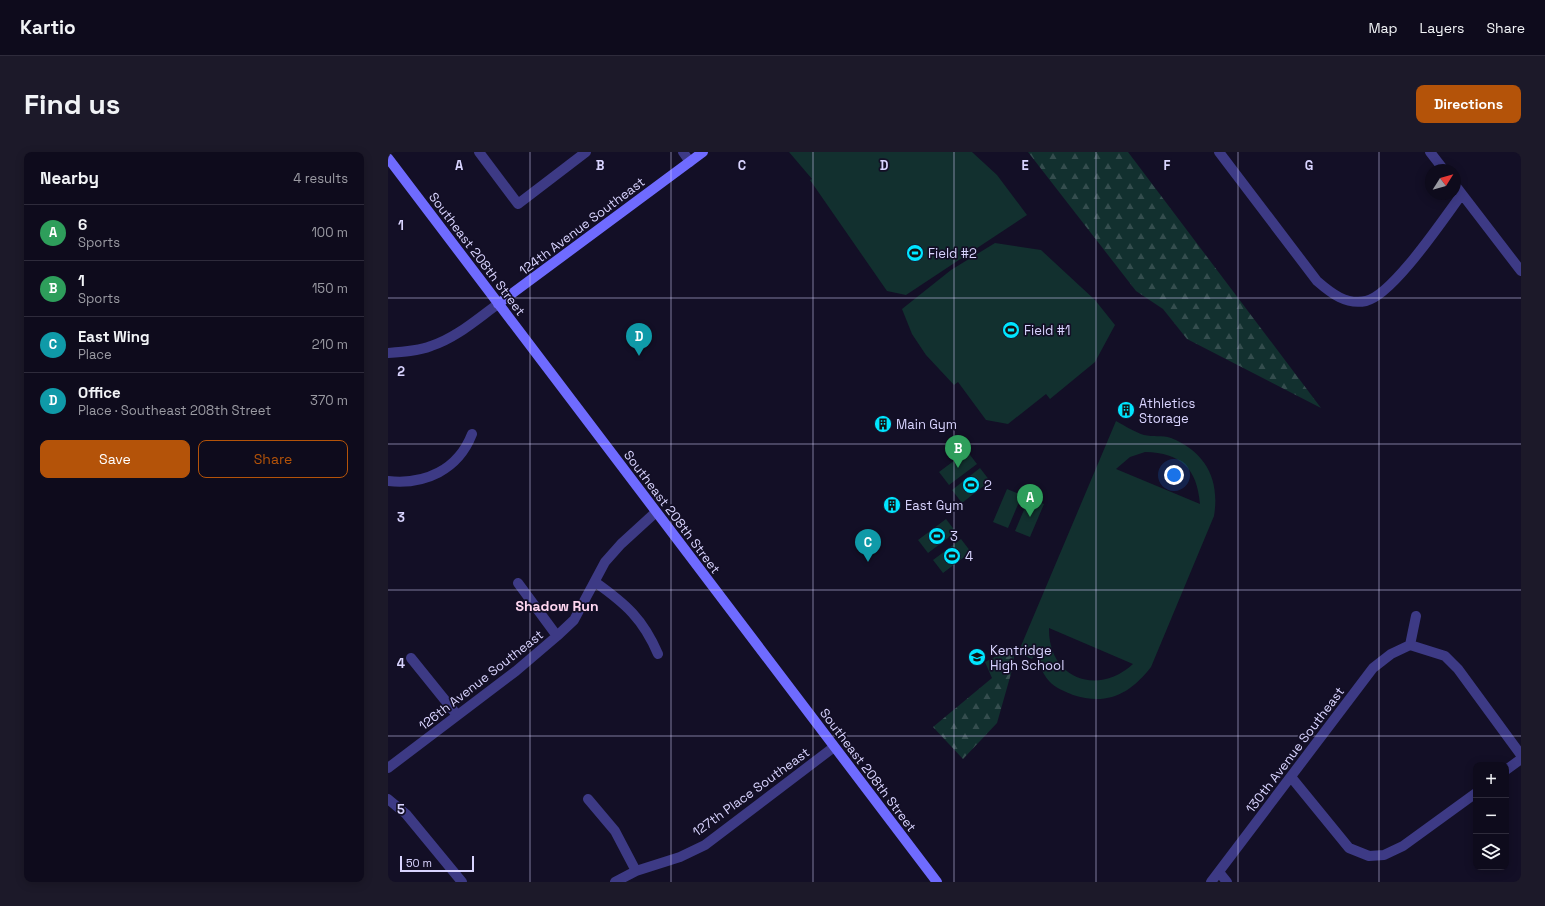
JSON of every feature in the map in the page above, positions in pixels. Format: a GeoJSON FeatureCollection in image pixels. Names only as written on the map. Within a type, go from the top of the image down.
{"type":"FeatureCollection","features":[{"type":"Feature","properties":{"kind":"main road","name":"124th Avenue Southeast"},"geometry":{"type":"LineString","coordinates":[[498,304],[703,152]]}},
{"type":"Feature","properties":{"kind":"main road","name":"Southeast 208th Street"},"geometry":{"type":"LineString","coordinates":[[388,158],[937,882]]}},
{"type":"Feature","properties":{"kind":"street"},"geometry":{"type":"LineString","coordinates":[[479,152],[518,204],[586,152]]}},
{"type":"Feature","properties":{"kind":"street"},"geometry":{"type":"LineString","coordinates":[[683,152],[690,162]]}},
{"type":"Feature","properties":{"kind":"street"},"geometry":{"type":"LineString","coordinates":[[1219,152],[1317,281],[1330,293],[1344,301],[1367,301],[1385,291],[1399,276],[1462,194],[1521,271]]}},
{"type":"Feature","properties":{"kind":"street"},"geometry":{"type":"LineString","coordinates":[[1430,152],[1439,164]]}},
{"type":"Feature","properties":{"kind":"street","name":"124th Avenue Southeast"},"geometry":{"type":"LineString","coordinates":[[388,352],[409,351],[431,346],[464,328],[498,304]]}},
{"type":"Feature","properties":{"kind":"street"},"geometry":{"type":"LineString","coordinates":[[388,481],[413,482],[433,475],[463,454],[472,434]]}},
{"type":"Feature","properties":{"kind":"street","name":"126th Avenue Southeast"},"geometry":{"type":"LineString","coordinates":[[388,768],[516,671],[574,620],[605,562],[620,544],[656,512]]}},
{"type":"Feature","properties":{"kind":"street"},"geometry":{"type":"LineString","coordinates":[[595,582],[637,617],[649,634],[658,654]]}},
{"type":"Feature","properties":{"kind":"street"},"geometry":{"type":"LineString","coordinates":[[518,583],[557,636]]}},
{"type":"Feature","properties":{"kind":"street"},"geometry":{"type":"LineString","coordinates":[[1416,616],[1410,645],[1445,656],[1458,669],[1521,755]]}},
{"type":"Feature","properties":{"kind":"street","name":"130th Avenue Southeast"},"geometry":{"type":"LineString","coordinates":[[1211,882],[1373,668],[1391,654],[1410,645]]}},
{"type":"Feature","properties":{"kind":"street"},"geometry":{"type":"LineString","coordinates":[[411,658],[457,716]]}},
{"type":"Feature","properties":{"kind":"street","name":"127th Place Southeast"},"geometry":{"type":"LineString","coordinates":[[615,882],[636,871],[680,857],[705,845],[834,747]]}},
{"type":"Feature","properties":{"kind":"street"},"geometry":{"type":"LineString","coordinates":[[1509,768],[1521,759]]}},
{"type":"Feature","properties":{"kind":"street"},"geometry":{"type":"LineString","coordinates":[[1291,777],[1349,848],[1369,856],[1384,854],[1403,846],[1473,795]]}},
{"type":"Feature","properties":{"kind":"street"},"geometry":{"type":"LineString","coordinates":[[388,799],[406,814],[462,882]]}},
{"type":"Feature","properties":{"kind":"street"},"geometry":{"type":"LineString","coordinates":[[588,799],[615,831],[636,871]]}},
{"type":"Feature","properties":{"kind":"street"},"geometry":{"type":"LineString","coordinates":[[1219,872],[1227,882]]}},
{"type":"Feature","properties":{"kind":"green space","name":"Field #2"},"geometry":{"type":"Polygon","coordinates":[[[789,152],[972,152],[997,175],[1027,215],[906,295],[887,291],[810,180],[812,179],[789,152]]]}},
{"type":"Feature","properties":{"kind":"green space"},"geometry":{"type":"Polygon","coordinates":[[[1028,152],[1128,152],[1321,408],[1187,339],[1163,309],[1136,291],[1028,152]]]}},
{"type":"Feature","properties":{"kind":"green space","name":"Field #1"},"geometry":{"type":"Polygon","coordinates":[[[995,243],[1041,250],[1095,300],[1115,325],[1095,362],[1050,399],[1046,394],[1008,424],[986,420],[958,382],[954,385],[926,355],[912,334],[902,309],[951,270],[995,243]]]}},
{"type":"Feature","properties":{"kind":"green space"},"geometry":{"type":"Polygon","coordinates":[[[1116,421],[1144,435],[1171,438],[1183,444],[1202,459],[1208,469],[1215,491],[1214,516],[1151,667],[1143,676],[1126,691],[1117,695],[1097,699],[1085,698],[1067,693],[1051,683],[1043,672],[1035,654],[1032,659],[1018,653],[1116,421]],[[1145,452],[1130,457],[1116,469],[1200,504],[1195,481],[1191,472],[1185,465],[1168,455],[1145,452]],[[1049,628],[1051,645],[1057,659],[1066,670],[1077,677],[1090,680],[1105,679],[1119,674],[1133,664],[1049,628]]]}},
{"type":"Feature","properties":{"kind":"green space"},"geometry":{"type":"Polygon","coordinates":[[[967,451],[977,464],[949,485],[939,472],[967,451]]]}},
{"type":"Feature","properties":{"kind":"green space","name":"2"},"geometry":{"type":"Polygon","coordinates":[[[980,468],[990,481],[962,503],[952,490],[980,468]]]}},
{"type":"Feature","properties":{"kind":"green space"},"geometry":{"type":"Polygon","coordinates":[[[1007,489],[1022,495],[1008,528],[993,522],[1007,489]]]}},
{"type":"Feature","properties":{"kind":"green space"},"geometry":{"type":"Polygon","coordinates":[[[1029,498],[1044,504],[1030,537],[1015,531],[1029,498]]]}},
{"type":"Feature","properties":{"kind":"green space","name":"3"},"geometry":{"type":"Polygon","coordinates":[[[946,519],[956,532],[928,553],[918,540],[946,519]]]}},
{"type":"Feature","properties":{"kind":"green space","name":"4"},"geometry":{"type":"Polygon","coordinates":[[[961,539],[971,552],[943,573],[933,560],[961,539]]]}},
{"type":"Feature","properties":{"kind":"green space"},"geometry":{"type":"Polygon","coordinates":[[[1014,647],[1014,663],[997,723],[963,759],[933,727],[992,678],[985,662],[1014,647]]]}},
{"type":"Feature","properties":{"kind":"place","name":"Field #2"},"geometry":{"type":"Point","coordinates":[915,253]}},
{"type":"Feature","properties":{"kind":"place","name":"Field #1"},"geometry":{"type":"Point","coordinates":[1011,330]}},
{"type":"Feature","properties":{"kind":"place","name":"Office"},"geometry":{"type":"Point","coordinates":[639,356]}},
{"type":"Feature","properties":{"kind":"place","name":"Athletics Storage"},"geometry":{"type":"Point","coordinates":[1126,410]}},
{"type":"Feature","properties":{"kind":"place","name":"Main Gym"},"geometry":{"type":"Point","coordinates":[883,424]}},
{"type":"Feature","properties":{"kind":"place","name":"1"},"geometry":{"type":"Point","coordinates":[958,468]}},
{"type":"Feature","properties":{"kind":"place","name":"2"},"geometry":{"type":"Point","coordinates":[971,485]}},
{"type":"Feature","properties":{"kind":"place","name":"East Gym"},"geometry":{"type":"Point","coordinates":[892,505]}},
{"type":"Feature","properties":{"kind":"place","name":"6"},"geometry":{"type":"Point","coordinates":[1030,517]}},
{"type":"Feature","properties":{"kind":"place","name":"3"},"geometry":{"type":"Point","coordinates":[937,536]}},
{"type":"Feature","properties":{"kind":"place","name":"4"},"geometry":{"type":"Point","coordinates":[952,556]}},
{"type":"Feature","properties":{"kind":"place","name":"East Wing"},"geometry":{"type":"Point","coordinates":[868,562]}},
{"type":"Feature","properties":{"kind":"place","name":"Kentridge High School"},"geometry":{"type":"Point","coordinates":[977,657]}},
{"type":"Feature","properties":{"kind":"district","name":"Shadow Run"},"geometry":{"type":"Point","coordinates":[557,606]}}]}
